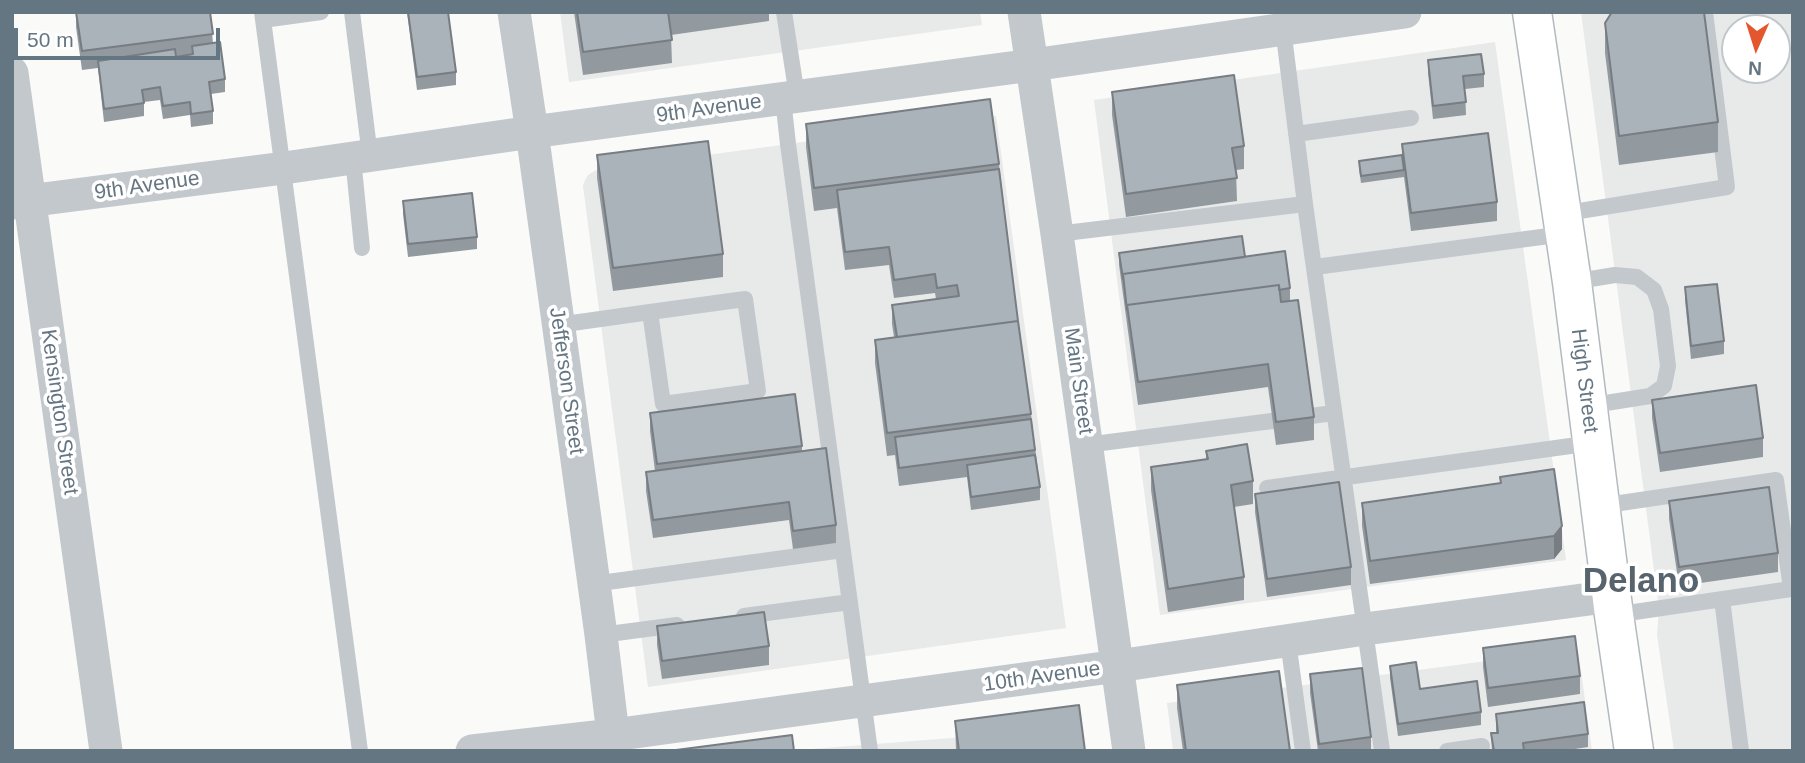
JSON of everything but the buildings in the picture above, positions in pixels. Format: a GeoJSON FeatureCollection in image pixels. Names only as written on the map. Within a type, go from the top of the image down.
{"type":"FeatureCollection","features":[{"type":"Feature","properties":{"kind":"main road","name":"High Street"},"geometry":{"type":"LineString","coordinates":[[1532,12],[1572,282],[1633,751]]}},
{"type":"Feature","properties":{"kind":"street","name":"Jefferson Street"},"geometry":{"type":"LineString","coordinates":[[514,12],[614,743]]}},
{"type":"Feature","properties":{"kind":"street","name":"Main Street"},"geometry":{"type":"LineString","coordinates":[[1024,12],[1129,751]]}},
{"type":"Feature","properties":{"kind":"street","name":"9th Avenue"},"geometry":{"type":"LineString","coordinates":[[21,202],[1032,65],[1282,21],[1405,12]]}},
{"type":"Feature","properties":{"kind":"street","name":"Kensington Street"},"geometry":{"type":"LineString","coordinates":[[12,73],[21,202],[106,751]]}},
{"type":"Feature","properties":{"kind":"street","name":"10th Avenue"},"geometry":{"type":"LineString","coordinates":[[472,751],[614,743],[863,701],[1365,629],[1613,605]]}},
{"type":"Feature","properties":{"kind":"lane"},"geometry":{"type":"LineString","coordinates":[[321,12],[263,16],[360,751]]}},
{"type":"Feature","properties":{"kind":"lane"},"geometry":{"type":"LineString","coordinates":[[352,12],[361,157],[362,248]]}},
{"type":"Feature","properties":{"kind":"lane"},"geometry":{"type":"LineString","coordinates":[[784,12],[790,97],[789,158],[870,751]]}},
{"type":"Feature","properties":{"kind":"lane"},"geometry":{"type":"LineString","coordinates":[[1315,267],[1563,224],[1727,187],[1705,12]]}},
{"type":"Feature","properties":{"kind":"lane"},"geometry":{"type":"LineString","coordinates":[[1282,21],[1382,751]]}},
{"type":"Feature","properties":{"kind":"lane"},"geometry":{"type":"LineString","coordinates":[[1296,134],[1411,118]]}},
{"type":"Feature","properties":{"kind":"lane"},"geometry":{"type":"LineString","coordinates":[[1057,234],[1305,204]]}},
{"type":"Feature","properties":{"kind":"lane"},"geometry":{"type":"LineString","coordinates":[[1267,488],[1343,477],[1589,425],[1650,396],[1664,386],[1668,366],[1661,309],[1654,290],[1637,277],[1615,275],[1572,282]]}},
{"type":"Feature","properties":{"kind":"lane"},"geometry":{"type":"LineString","coordinates":[[558,325],[650,312],[745,299],[758,391],[663,404],[650,312]]}},
{"type":"Feature","properties":{"kind":"lane"},"geometry":{"type":"LineString","coordinates":[[1086,445],[1334,414]]}},
{"type":"Feature","properties":{"kind":"lane"},"geometry":{"type":"LineString","coordinates":[[1600,506],[1776,480],[1791,589],[1722,599],[1613,605]]}},
{"type":"Feature","properties":{"kind":"lane"},"geometry":{"type":"LineString","coordinates":[[593,584],[843,550]]}},
{"type":"Feature","properties":{"kind":"lane"},"geometry":{"type":"LineString","coordinates":[[1722,599],[1741,751]]}},
{"type":"Feature","properties":{"kind":"lane"},"geometry":{"type":"LineString","coordinates":[[732,618],[850,602]]}},
{"type":"Feature","properties":{"kind":"lane"},"geometry":{"type":"LineString","coordinates":[[601,635],[693,623]]}},
{"type":"Feature","properties":{"kind":"lane"},"geometry":{"type":"LineString","coordinates":[[1288,641],[1303,751]]}},
{"type":"Feature","properties":{"kind":"lane"},"geometry":{"type":"LineString","coordinates":[[1447,751],[1482,746]]}},
{"type":"Feature","properties":{"kind":"shaded area"},"geometry":{"type":"Polygon","coordinates":[[[560,12],[980,12],[982,25],[569,82],[560,12]]]}},
{"type":"Feature","properties":{"kind":"shaded area"},"geometry":{"type":"Polygon","coordinates":[[[1581,12],[1793,12],[1793,751],[1674,751],[1657,635],[1659,608],[1581,12]]]}},
{"type":"Feature","properties":{"kind":"shaded area"},"geometry":{"type":"Polygon","coordinates":[[[1495,42],[1566,560],[1160,615],[1094,100],[1495,42]]]}},
{"type":"Feature","properties":{"kind":"shaded area"},"geometry":{"type":"Polygon","coordinates":[[[996,116],[1066,628],[648,687],[583,186],[588,175],[596,170],[996,116]]]}},
{"type":"Feature","properties":{"kind":"shaded area"},"geometry":{"type":"Polygon","coordinates":[[[1578,649],[1592,751],[1173,751],[1167,703],[1578,649]]]}},
{"type":"Feature","properties":{"kind":"shaded area"},"geometry":{"type":"Polygon","coordinates":[[[1079,728],[1082,751],[786,751],[1079,728]]]}},
{"type":"Feature","properties":{"kind":"district","name":"Delano"},"geometry":{"type":"Point","coordinates":[1641,582]}}]}
